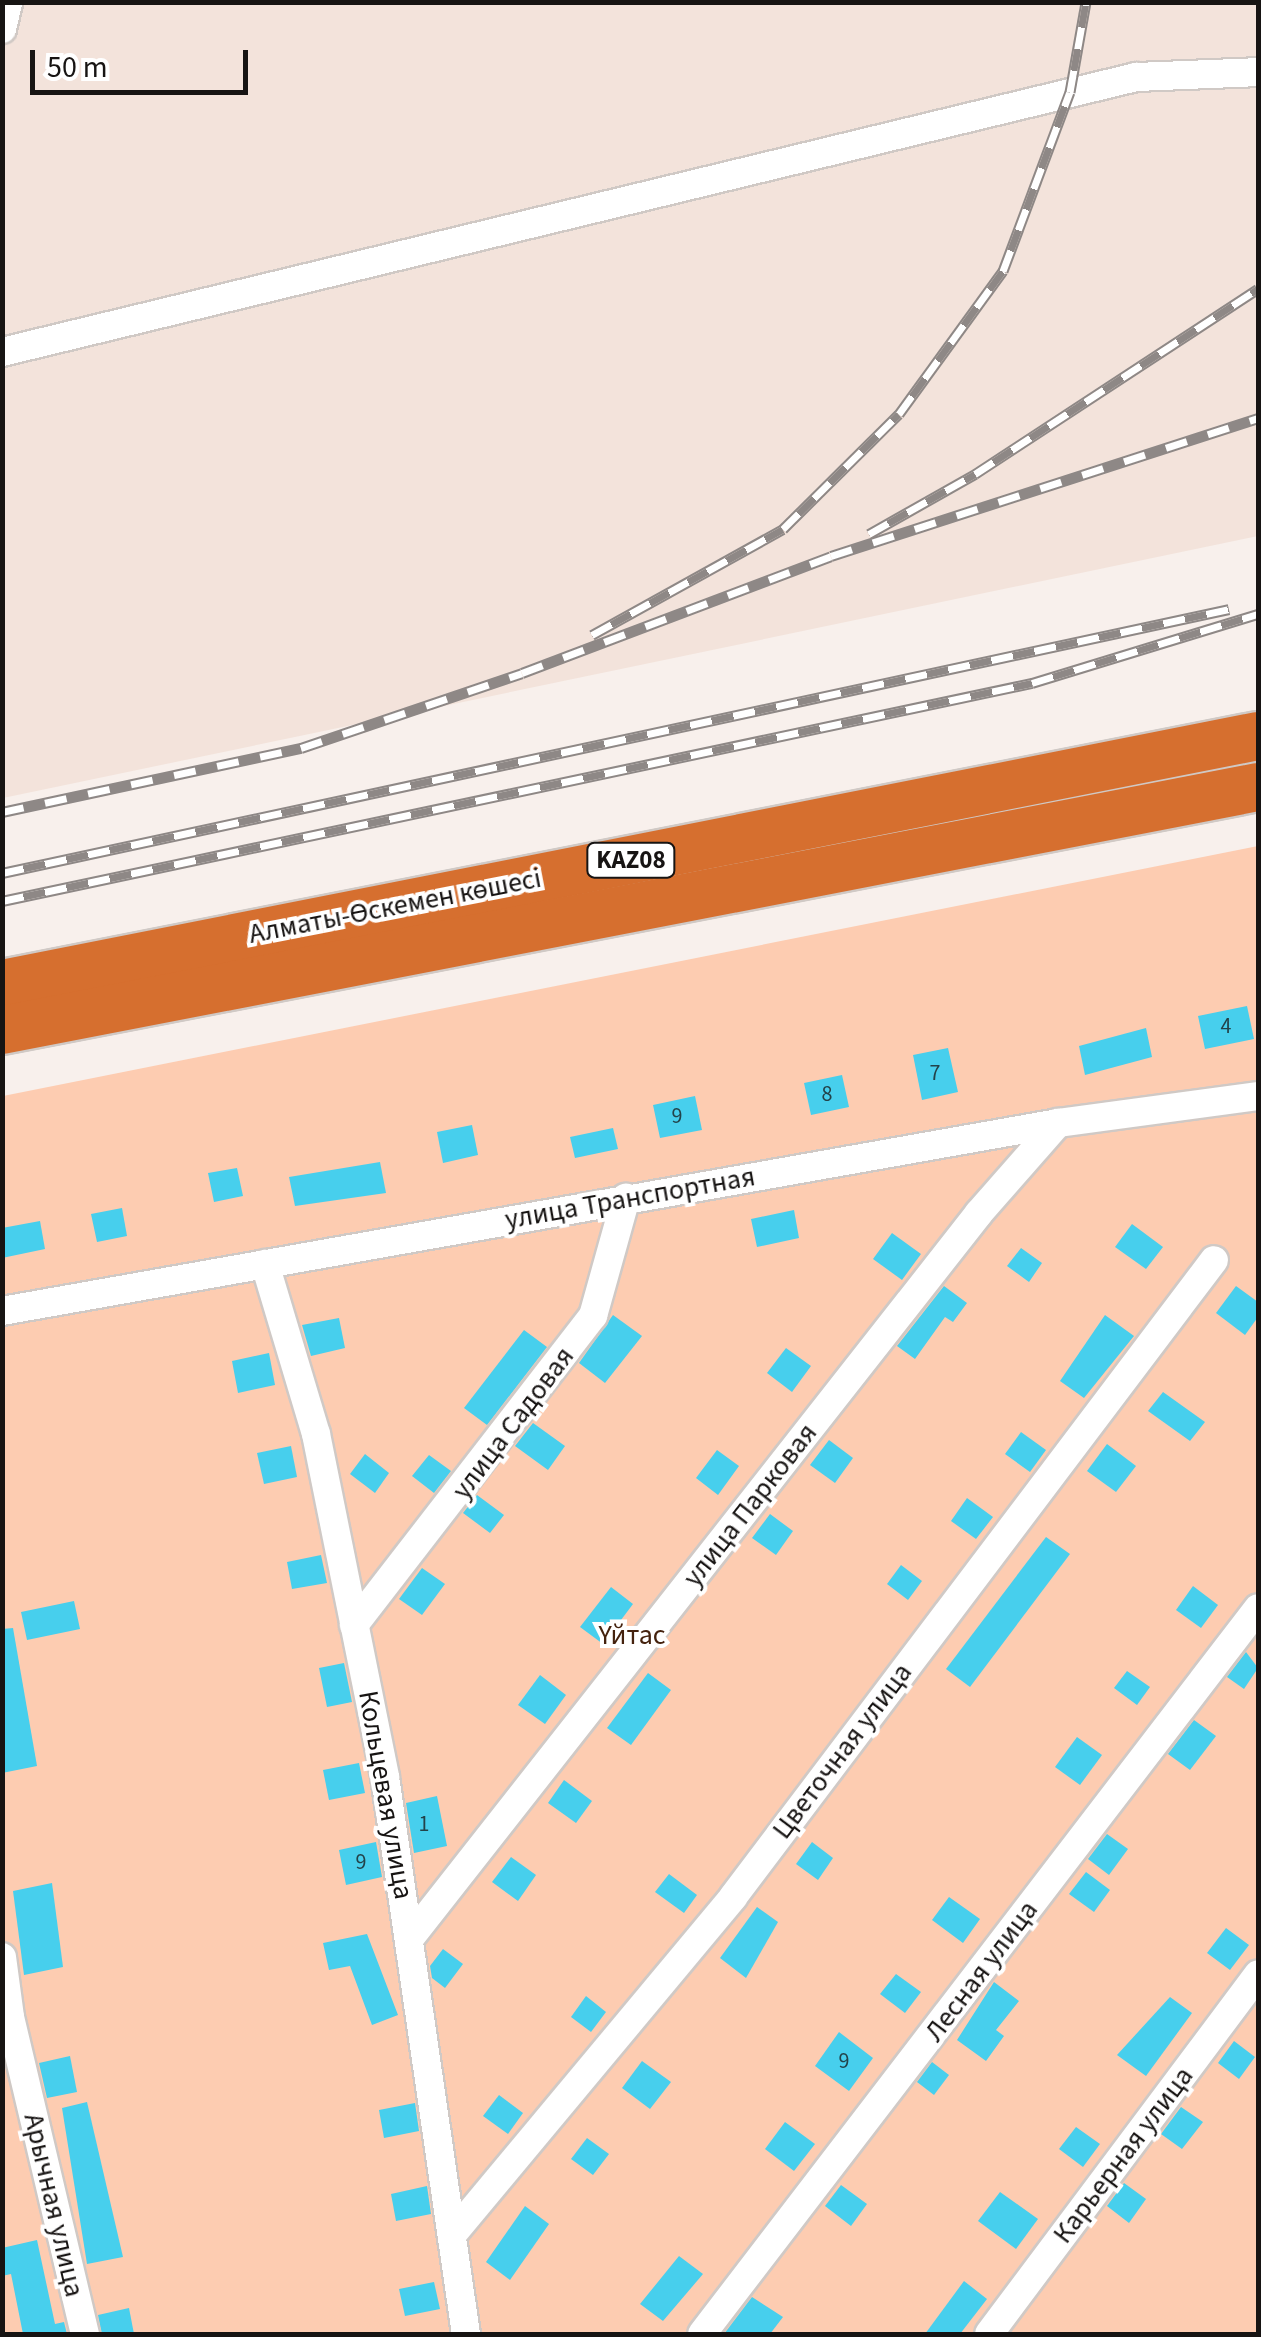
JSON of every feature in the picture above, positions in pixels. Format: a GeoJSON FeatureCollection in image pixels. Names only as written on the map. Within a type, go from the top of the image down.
{"type":"FeatureCollection","features":[{"type":"Feature","properties":{"kind":"highway","name":"Алматы-Өскемен көшесі"},"geometry":{"type":"LineString","coordinates":[[2,1030],[132,982],[1258,736]]}},
{"type":"Feature","properties":{"kind":"highway","name":"Алматы-Өскемен көшесі"},"geometry":{"type":"LineString","coordinates":[[2,984],[132,982],[1258,787]]}},
{"type":"Feature","properties":{"kind":"street"},"geometry":{"type":"LineString","coordinates":[[2,29],[8,2]]}},
{"type":"Feature","properties":{"kind":"street"},"geometry":{"type":"LineString","coordinates":[[2,352],[35,350],[1136,77],[1258,72]]}},
{"type":"Feature","properties":{"kind":"street","name":"улица Транспортная"},"geometry":{"type":"LineString","coordinates":[[2,1311],[1058,1123],[1258,1096]]}},
{"type":"Feature","properties":{"kind":"street","name":"улица Парковая"},"geometry":{"type":"LineString","coordinates":[[410,1938],[979,1213],[1058,1123]]}},
{"type":"Feature","properties":{"kind":"street","name":"улица Садовая"},"geometry":{"type":"LineString","coordinates":[[354,1625],[594,1316],[626,1198]]}},
{"type":"Feature","properties":{"kind":"street","name":"Цветочная улица"},"geometry":{"type":"LineString","coordinates":[[456,2230],[733,1896],[1214,1260]]}},
{"type":"Feature","properties":{"kind":"street","name":"Кольцевая улица"},"geometry":{"type":"LineString","coordinates":[[265,1264],[316,1434],[354,1625],[410,1938],[456,2230],[466,2334]]}},
{"type":"Feature","properties":{"kind":"street","name":"Лесная улица"},"geometry":{"type":"LineString","coordinates":[[702,2334],[1258,1608]]}},
{"type":"Feature","properties":{"kind":"street","name":"Арычная улица"},"geometry":{"type":"LineString","coordinates":[[2,1957],[10,2017],[85,2334]]}},
{"type":"Feature","properties":{"kind":"street","name":"Карьерная улица"},"geometry":{"type":"LineString","coordinates":[[989,2334],[1258,1976]]}},
{"type":"Feature","properties":{"kind":"shaded area"},"geometry":{"type":"Polygon","coordinates":[[[3,3],[1258,3],[1258,536],[3,798],[3,3]]]}},
{"type":"Feature","properties":{"kind":"green space","name":"Үйтас"},"geometry":{"type":"Polygon","coordinates":[[[1258,846],[1258,2334],[3,2334],[3,1096],[1258,846]]]}},
{"type":"Feature","properties":{"kind":"building"},"geometry":{"type":"Polygon","coordinates":[[[1247,1006],[1254,1039],[1205,1049],[1198,1016],[1247,1006]]]}},
{"type":"Feature","properties":{"kind":"building"},"geometry":{"type":"Polygon","coordinates":[[[1146,1028],[1152,1057],[1085,1075],[1079,1046],[1146,1028]]]}},
{"type":"Feature","properties":{"kind":"building"},"geometry":{"type":"Polygon","coordinates":[[[948,1048],[958,1092],[922,1100],[913,1055],[948,1048]]]}},
{"type":"Feature","properties":{"kind":"building"},"geometry":{"type":"Polygon","coordinates":[[[842,1075],[849,1107],[811,1115],[804,1083],[842,1075]]]}},
{"type":"Feature","properties":{"kind":"building"},"geometry":{"type":"Polygon","coordinates":[[[695,1096],[702,1130],[660,1138],[653,1105],[695,1096]]]}},
{"type":"Feature","properties":{"kind":"building"},"geometry":{"type":"Polygon","coordinates":[[[472,1125],[478,1155],[443,1163],[437,1132],[472,1125]]]}},
{"type":"Feature","properties":{"kind":"building"},"geometry":{"type":"Polygon","coordinates":[[[613,1128],[618,1149],[575,1158],[570,1137],[613,1128]]]}},
{"type":"Feature","properties":{"kind":"building"},"geometry":{"type":"Polygon","coordinates":[[[380,1162],[386,1193],[295,1206],[289,1177],[380,1162]]]}},
{"type":"Feature","properties":{"kind":"building"},"geometry":{"type":"Polygon","coordinates":[[[237,1168],[243,1196],[214,1202],[208,1173],[237,1168]]]}},
{"type":"Feature","properties":{"kind":"building"},"geometry":{"type":"Polygon","coordinates":[[[122,1208],[127,1236],[97,1242],[91,1214],[122,1208]]]}},
{"type":"Feature","properties":{"kind":"building"},"geometry":{"type":"Polygon","coordinates":[[[794,1210],[799,1238],[757,1247],[751,1219],[794,1210]]]}},
{"type":"Feature","properties":{"kind":"building"},"geometry":{"type":"Polygon","coordinates":[[[40,1221],[45,1249],[2,1258],[2,1228],[40,1221]]]}},
{"type":"Feature","properties":{"kind":"building"},"geometry":{"type":"Polygon","coordinates":[[[1132,1224],[1163,1247],[1146,1269],[1115,1247],[1132,1224]]]}},
{"type":"Feature","properties":{"kind":"building"},"geometry":{"type":"Polygon","coordinates":[[[892,1233],[921,1254],[902,1280],[873,1259],[892,1233]]]}},
{"type":"Feature","properties":{"kind":"building"},"geometry":{"type":"Polygon","coordinates":[[[1021,1248],[1042,1263],[1029,1282],[1007,1266],[1021,1248]]]}},
{"type":"Feature","properties":{"kind":"building"},"geometry":{"type":"Polygon","coordinates":[[[944,1286],[967,1303],[953,1322],[945,1317],[915,1359],[897,1346],[944,1286]]]}},
{"type":"Feature","properties":{"kind":"building"},"geometry":{"type":"Polygon","coordinates":[[[1236,1286],[1258,1302],[1258,1317],[1245,1335],[1216,1313],[1236,1286]]]}},
{"type":"Feature","properties":{"kind":"building"},"geometry":{"type":"Polygon","coordinates":[[[613,1315],[642,1336],[605,1383],[579,1363],[613,1315]]]}},
{"type":"Feature","properties":{"kind":"building"},"geometry":{"type":"Polygon","coordinates":[[[1105,1315],[1134,1336],[1084,1398],[1060,1381],[1105,1315]]]}},
{"type":"Feature","properties":{"kind":"building"},"geometry":{"type":"Polygon","coordinates":[[[339,1318],[345,1348],[311,1356],[302,1325],[339,1318]]]}},
{"type":"Feature","properties":{"kind":"building"},"geometry":{"type":"Polygon","coordinates":[[[524,1330],[547,1347],[487,1425],[464,1408],[524,1330]]]}},
{"type":"Feature","properties":{"kind":"building"},"geometry":{"type":"Polygon","coordinates":[[[786,1348],[811,1366],[792,1392],[767,1373],[786,1348]]]}},
{"type":"Feature","properties":{"kind":"building"},"geometry":{"type":"Polygon","coordinates":[[[269,1353],[275,1385],[238,1393],[232,1361],[269,1353]]]}},
{"type":"Feature","properties":{"kind":"building"},"geometry":{"type":"Polygon","coordinates":[[[1163,1392],[1205,1422],[1190,1441],[1148,1411],[1163,1392]]]}},
{"type":"Feature","properties":{"kind":"building"},"geometry":{"type":"Polygon","coordinates":[[[533,1423],[565,1446],[548,1470],[515,1446],[533,1423]]]}},
{"type":"Feature","properties":{"kind":"building"},"geometry":{"type":"Polygon","coordinates":[[[1021,1432],[1046,1450],[1030,1472],[1005,1454],[1021,1432]]]}},
{"type":"Feature","properties":{"kind":"building"},"geometry":{"type":"Polygon","coordinates":[[[829,1440],[853,1458],[835,1483],[810,1465],[829,1440]]]}},
{"type":"Feature","properties":{"kind":"building"},"geometry":{"type":"Polygon","coordinates":[[[1107,1444],[1136,1466],[1116,1492],[1087,1471],[1107,1444]]]}},
{"type":"Feature","properties":{"kind":"building"},"geometry":{"type":"Polygon","coordinates":[[[291,1446],[297,1477],[264,1484],[257,1453],[291,1446]]]}},
{"type":"Feature","properties":{"kind":"building"},"geometry":{"type":"Polygon","coordinates":[[[717,1450],[739,1466],[718,1495],[696,1478],[717,1450]]]}},
{"type":"Feature","properties":{"kind":"building"},"geometry":{"type":"Polygon","coordinates":[[[365,1454],[389,1473],[375,1493],[350,1474],[365,1454]]]}},
{"type":"Feature","properties":{"kind":"building"},"geometry":{"type":"Polygon","coordinates":[[[429,1455],[451,1471],[434,1493],[412,1476],[429,1455]]]}},
{"type":"Feature","properties":{"kind":"building"},"geometry":{"type":"Polygon","coordinates":[[[477,1495],[504,1515],[490,1533],[463,1513],[477,1495]]]}},
{"type":"Feature","properties":{"kind":"building"},"geometry":{"type":"Polygon","coordinates":[[[967,1498],[993,1517],[976,1539],[951,1521],[967,1498]]]}},
{"type":"Feature","properties":{"kind":"building"},"geometry":{"type":"Polygon","coordinates":[[[770,1514],[793,1531],[776,1555],[752,1538],[770,1514]]]}},
{"type":"Feature","properties":{"kind":"building"},"geometry":{"type":"Polygon","coordinates":[[[1046,1537],[1070,1554],[970,1687],[946,1669],[1046,1537]]]}},
{"type":"Feature","properties":{"kind":"building"},"geometry":{"type":"Polygon","coordinates":[[[321,1555],[327,1583],[292,1589],[287,1562],[321,1555]]]}},
{"type":"Feature","properties":{"kind":"building"},"geometry":{"type":"Polygon","coordinates":[[[901,1565],[922,1581],[908,1600],[887,1584],[901,1565]]]}},
{"type":"Feature","properties":{"kind":"building"},"geometry":{"type":"Polygon","coordinates":[[[422,1568],[445,1584],[422,1615],[399,1599],[422,1568]]]}},
{"type":"Feature","properties":{"kind":"building"},"geometry":{"type":"Polygon","coordinates":[[[1193,1586],[1218,1605],[1201,1628],[1176,1610],[1193,1586]]]}},
{"type":"Feature","properties":{"kind":"building"},"geometry":{"type":"Polygon","coordinates":[[[611,1587],[633,1604],[603,1644],[580,1627],[611,1587]]]}},
{"type":"Feature","properties":{"kind":"building"},"geometry":{"type":"Polygon","coordinates":[[[74,1601],[80,1629],[27,1640],[21,1612],[74,1601]]]}},
{"type":"Feature","properties":{"kind":"building"},"geometry":{"type":"Polygon","coordinates":[[[13,1628],[37,1766],[2,1773],[2,1629],[13,1628]]]}},
{"type":"Feature","properties":{"kind":"building"},"geometry":{"type":"Polygon","coordinates":[[[1246,1652],[1258,1668],[1244,1689],[1227,1677],[1246,1652]]]}},
{"type":"Feature","properties":{"kind":"building"},"geometry":{"type":"Polygon","coordinates":[[[344,1663],[352,1702],[327,1707],[319,1668],[344,1663]]]}},
{"type":"Feature","properties":{"kind":"building"},"geometry":{"type":"Polygon","coordinates":[[[1127,1671],[1150,1687],[1137,1705],[1114,1688],[1127,1671]]]}},
{"type":"Feature","properties":{"kind":"building"},"geometry":{"type":"Polygon","coordinates":[[[648,1673],[671,1690],[631,1745],[607,1728],[648,1673]]]}},
{"type":"Feature","properties":{"kind":"building"},"geometry":{"type":"Polygon","coordinates":[[[540,1675],[566,1695],[545,1724],[518,1705],[540,1675]]]}},
{"type":"Feature","properties":{"kind":"building"},"geometry":{"type":"Polygon","coordinates":[[[1194,1720],[1216,1736],[1190,1770],[1168,1754],[1194,1720]]]}},
{"type":"Feature","properties":{"kind":"building"},"geometry":{"type":"Polygon","coordinates":[[[1077,1737],[1102,1755],[1080,1785],[1055,1767],[1077,1737]]]}},
{"type":"Feature","properties":{"kind":"building"},"geometry":{"type":"Polygon","coordinates":[[[359,1763],[365,1793],[329,1800],[323,1770],[359,1763]]]}},
{"type":"Feature","properties":{"kind":"building"},"geometry":{"type":"Polygon","coordinates":[[[564,1780],[592,1801],[576,1823],[548,1803],[564,1780]]]}},
{"type":"Feature","properties":{"kind":"building"},"geometry":{"type":"Polygon","coordinates":[[[437,1796],[447,1846],[414,1853],[406,1803],[437,1796]]]}},
{"type":"Feature","properties":{"kind":"building"},"geometry":{"type":"Polygon","coordinates":[[[1107,1834],[1128,1849],[1109,1875],[1088,1859],[1107,1834]]]}},
{"type":"Feature","properties":{"kind":"building"},"geometry":{"type":"Polygon","coordinates":[[[376,1842],[382,1877],[346,1885],[339,1850],[376,1842]]]}},
{"type":"Feature","properties":{"kind":"building"},"geometry":{"type":"Polygon","coordinates":[[[812,1842],[833,1858],[818,1880],[796,1864],[812,1842]]]}},
{"type":"Feature","properties":{"kind":"building"},"geometry":{"type":"Polygon","coordinates":[[[511,1857],[536,1875],[518,1901],[492,1882],[511,1857]]]}},
{"type":"Feature","properties":{"kind":"building"},"geometry":{"type":"Polygon","coordinates":[[[1086,1872],[1110,1890],[1094,1912],[1069,1894],[1086,1872]]]}},
{"type":"Feature","properties":{"kind":"building"},"geometry":{"type":"Polygon","coordinates":[[[669,1874],[697,1895],[684,1913],[655,1892],[669,1874]]]}},
{"type":"Feature","properties":{"kind":"building"},"geometry":{"type":"Polygon","coordinates":[[[52,1883],[63,1967],[24,1975],[13,1891],[52,1883]]]}},
{"type":"Feature","properties":{"kind":"building"},"geometry":{"type":"Polygon","coordinates":[[[949,1897],[980,1919],[963,1943],[932,1920],[949,1897]]]}},
{"type":"Feature","properties":{"kind":"building"},"geometry":{"type":"Polygon","coordinates":[[[757,1907],[778,1922],[746,1978],[720,1958],[757,1907]]]}},
{"type":"Feature","properties":{"kind":"building"},"geometry":{"type":"Polygon","coordinates":[[[1226,1928],[1249,1945],[1230,1970],[1207,1953],[1226,1928]]]}},
{"type":"Feature","properties":{"kind":"building"},"geometry":{"type":"Polygon","coordinates":[[[367,1934],[398,2015],[372,2025],[350,1966],[329,1970],[323,1943],[367,1934]]]}},
{"type":"Feature","properties":{"kind":"building"},"geometry":{"type":"Polygon","coordinates":[[[443,1949],[463,1964],[445,1988],[432,1978],[430,1966],[443,1949]]]}},
{"type":"Feature","properties":{"kind":"building"},"geometry":{"type":"Polygon","coordinates":[[[896,1974],[921,1992],[905,2013],[880,1994],[896,1974]]]}},
{"type":"Feature","properties":{"kind":"building"},"geometry":{"type":"Polygon","coordinates":[[[994,1982],[1019,2001],[996,2030],[1004,2036],[986,2061],[957,2040],[994,1982]]]}},
{"type":"Feature","properties":{"kind":"building"},"geometry":{"type":"Polygon","coordinates":[[[586,1996],[606,2012],[591,2032],[571,2017],[586,1996]]]}},
{"type":"Feature","properties":{"kind":"building"},"geometry":{"type":"Polygon","coordinates":[[[1170,1997],[1192,2013],[1146,2076],[1117,2055],[1170,1997]]]}},
{"type":"Feature","properties":{"kind":"building"},"geometry":{"type":"Polygon","coordinates":[[[839,2032],[873,2058],[849,2091],[815,2066],[839,2032]]]}},
{"type":"Feature","properties":{"kind":"building"},"geometry":{"type":"Polygon","coordinates":[[[1234,2041],[1255,2057],[1239,2079],[1218,2063],[1234,2041]]]}},
{"type":"Feature","properties":{"kind":"building"},"geometry":{"type":"Polygon","coordinates":[[[70,2056],[77,2092],[47,2098],[39,2063],[70,2056]]]}},
{"type":"Feature","properties":{"kind":"building"},"geometry":{"type":"Polygon","coordinates":[[[642,2061],[671,2082],[650,2109],[622,2088],[642,2061]]]}},
{"type":"Feature","properties":{"kind":"building"},"geometry":{"type":"Polygon","coordinates":[[[932,2062],[949,2075],[934,2095],[917,2082],[932,2062]]]}},
{"type":"Feature","properties":{"kind":"building"},"geometry":{"type":"Polygon","coordinates":[[[499,2095],[523,2113],[508,2134],[483,2116],[499,2095]]]}},
{"type":"Feature","properties":{"kind":"building"},"geometry":{"type":"Polygon","coordinates":[[[87,2102],[123,2257],[87,2264],[62,2108],[87,2102]]]}},
{"type":"Feature","properties":{"kind":"building"},"geometry":{"type":"Polygon","coordinates":[[[415,2103],[419,2131],[384,2138],[379,2110],[415,2103]]]}},
{"type":"Feature","properties":{"kind":"building"},"geometry":{"type":"Polygon","coordinates":[[[1181,2107],[1203,2122],[1182,2149],[1161,2134],[1181,2107]]]}},
{"type":"Feature","properties":{"kind":"building"},"geometry":{"type":"Polygon","coordinates":[[[785,2122],[815,2144],[794,2171],[765,2149],[785,2122]]]}},
{"type":"Feature","properties":{"kind":"building"},"geometry":{"type":"Polygon","coordinates":[[[1076,2127],[1100,2144],[1083,2167],[1059,2149],[1076,2127]]]}},
{"type":"Feature","properties":{"kind":"building"},"geometry":{"type":"Polygon","coordinates":[[[587,2138],[609,2154],[593,2175],[571,2159],[587,2138]]]}},
{"type":"Feature","properties":{"kind":"building"},"geometry":{"type":"Polygon","coordinates":[[[1124,2183],[1146,2199],[1129,2223],[1107,2206],[1124,2183]]]}},
{"type":"Feature","properties":{"kind":"building"},"geometry":{"type":"Polygon","coordinates":[[[841,2185],[867,2204],[851,2226],[825,2206],[841,2185]]]}},
{"type":"Feature","properties":{"kind":"building"},"geometry":{"type":"Polygon","coordinates":[[[427,2186],[431,2214],[396,2221],[391,2194],[427,2186]]]}},
{"type":"Feature","properties":{"kind":"building"},"geometry":{"type":"Polygon","coordinates":[[[1000,2192],[1038,2219],[1016,2249],[978,2221],[1000,2192]]]}},
{"type":"Feature","properties":{"kind":"building"},"geometry":{"type":"Polygon","coordinates":[[[525,2206],[549,2224],[510,2280],[486,2262],[525,2206]]]}},
{"type":"Feature","properties":{"kind":"building"},"geometry":{"type":"Polygon","coordinates":[[[37,2240],[55,2324],[64,2322],[67,2334],[23,2334],[11,2274],[2,2276],[2,2248],[37,2240]]]}},
{"type":"Feature","properties":{"kind":"building"},"geometry":{"type":"Polygon","coordinates":[[[679,2256],[703,2274],[663,2321],[640,2304],[679,2256]]]}},
{"type":"Feature","properties":{"kind":"building"},"geometry":{"type":"Polygon","coordinates":[[[964,2281],[987,2299],[960,2334],[925,2334],[964,2281]]]}},
{"type":"Feature","properties":{"kind":"building"},"geometry":{"type":"Polygon","coordinates":[[[434,2282],[440,2309],[405,2316],[399,2289],[434,2282]]]}},
{"type":"Feature","properties":{"kind":"building"},"geometry":{"type":"Polygon","coordinates":[[[752,2297],[783,2317],[770,2334],[724,2334],[752,2297]]]}},
{"type":"Feature","properties":{"kind":"building"},"geometry":{"type":"Polygon","coordinates":[[[129,2308],[134,2334],[102,2334],[98,2315],[129,2308]]]}},
{"type":"Feature","properties":{"kind":"railway"},"geometry":{"type":"LineString","coordinates":[[592,635],[783,529],[899,414],[1003,271],[1070,92],[1086,2]]}},
{"type":"Feature","properties":{"kind":"railway"},"geometry":{"type":"LineString","coordinates":[[869,534],[975,474],[1258,289]]}},
{"type":"Feature","properties":{"kind":"railway"},"geometry":{"type":"LineString","coordinates":[[2,812],[301,748],[522,673],[831,556],[1258,418]]}},
{"type":"Feature","properties":{"kind":"railway"},"geometry":{"type":"LineString","coordinates":[[2,873],[1229,609]]}},
{"type":"Feature","properties":{"kind":"railway"},"geometry":{"type":"LineString","coordinates":[[2,901],[1032,683],[1258,614]]}}]}
